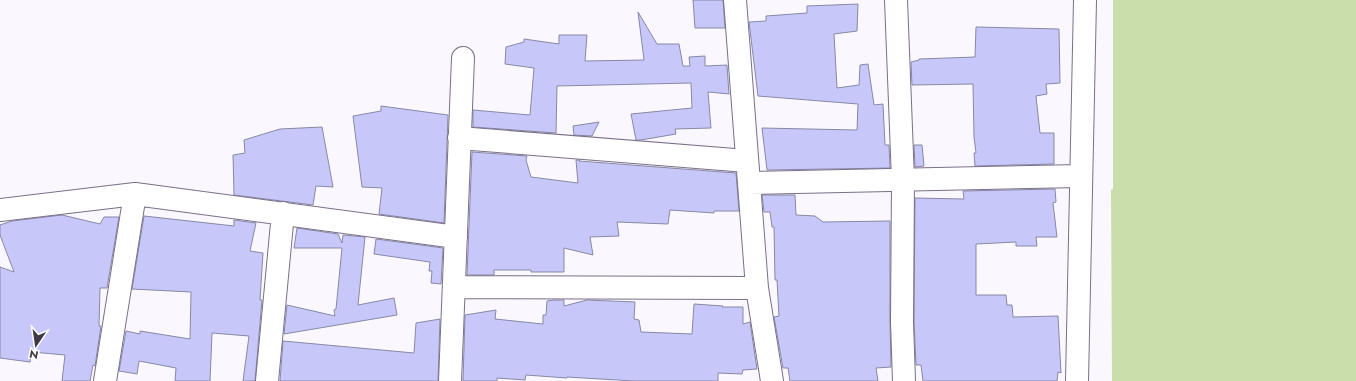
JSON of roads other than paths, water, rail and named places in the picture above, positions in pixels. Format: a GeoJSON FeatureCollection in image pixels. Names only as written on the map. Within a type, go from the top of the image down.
{"type":"FeatureCollection","features":[{"type":"Feature","properties":{"kind":"street"},"geometry":{"type":"LineString","coordinates":[[734,0],[758,288],[772,381]]}},
{"type":"Feature","properties":{"kind":"street"},"geometry":{"type":"LineString","coordinates":[[896,0],[903,180],[902,322],[904,381]]}},
{"type":"Feature","properties":{"kind":"street"},"geometry":{"type":"LineString","coordinates":[[1077,381],[1085,0]]}},
{"type":"Feature","properties":{"kind":"street"},"geometry":{"type":"LineString","coordinates":[[450,381],[463,58]]}},
{"type":"Feature","properties":{"kind":"street"},"geometry":{"type":"LineString","coordinates":[[459,138],[747,161]]}},
{"type":"Feature","properties":{"kind":"street"},"geometry":{"type":"LineString","coordinates":[[749,183],[1081,176]]}},
{"type":"Feature","properties":{"kind":"street"},"geometry":{"type":"LineString","coordinates":[[0,210],[135,194],[456,237]]}},
{"type":"Feature","properties":{"kind":"street"},"geometry":{"type":"LineString","coordinates":[[105,381],[135,194]]}},
{"type":"Feature","properties":{"kind":"street"},"geometry":{"type":"LineString","coordinates":[[267,381],[283,213]]}},
{"type":"Feature","properties":{"kind":"street"},"geometry":{"type":"LineString","coordinates":[[454,287],[758,288]]}}]}
